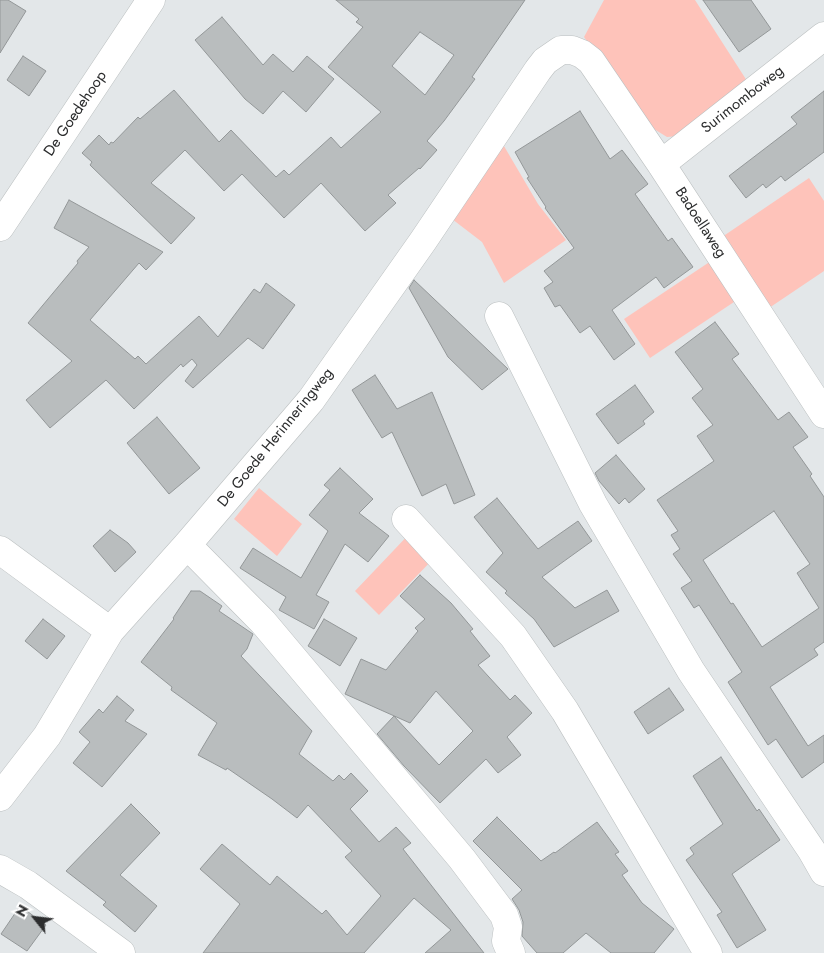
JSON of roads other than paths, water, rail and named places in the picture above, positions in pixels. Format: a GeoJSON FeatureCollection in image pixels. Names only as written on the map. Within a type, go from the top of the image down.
{"type":"FeatureCollection","features":[{"type":"Feature","properties":{"kind":"street","name":"De Goedehoop"},"geometry":{"type":"LineString","coordinates":[[0,227],[151,0]]}},
{"type":"Feature","properties":{"kind":"street","name":"Surimomboweg"},"geometry":{"type":"LineString","coordinates":[[661,164],[824,36]]}},
{"type":"Feature","properties":{"kind":"street","name":"Badoellaweg"},"geometry":{"type":"LineString","coordinates":[[562,50],[572,50],[582,54],[591,61],[661,164],[824,414]]}},
{"type":"Feature","properties":{"kind":"street","name":"De Goede Herinneringweg"},"geometry":{"type":"LineString","coordinates":[[0,797],[47,736],[110,631],[188,545],[312,400],[423,241],[538,70],[545,61],[562,50]]}},
{"type":"Feature","properties":{"kind":"street"},"geometry":{"type":"LineString","coordinates":[[498,316],[598,512],[691,671],[812,851],[824,872]]}},
{"type":"Feature","properties":{"kind":"street"},"geometry":{"type":"LineString","coordinates":[[406,519],[513,636],[565,711],[708,953]]}},
{"type":"Feature","properties":{"kind":"street"},"geometry":{"type":"LineString","coordinates":[[188,545],[263,622],[462,859],[504,915],[508,927],[506,941],[511,953]]}},
{"type":"Feature","properties":{"kind":"street"},"geometry":{"type":"LineString","coordinates":[[0,550],[110,631]]}},
{"type":"Feature","properties":{"kind":"street"},"geometry":{"type":"LineString","coordinates":[[0,868],[28,885],[121,953]]}}]}
